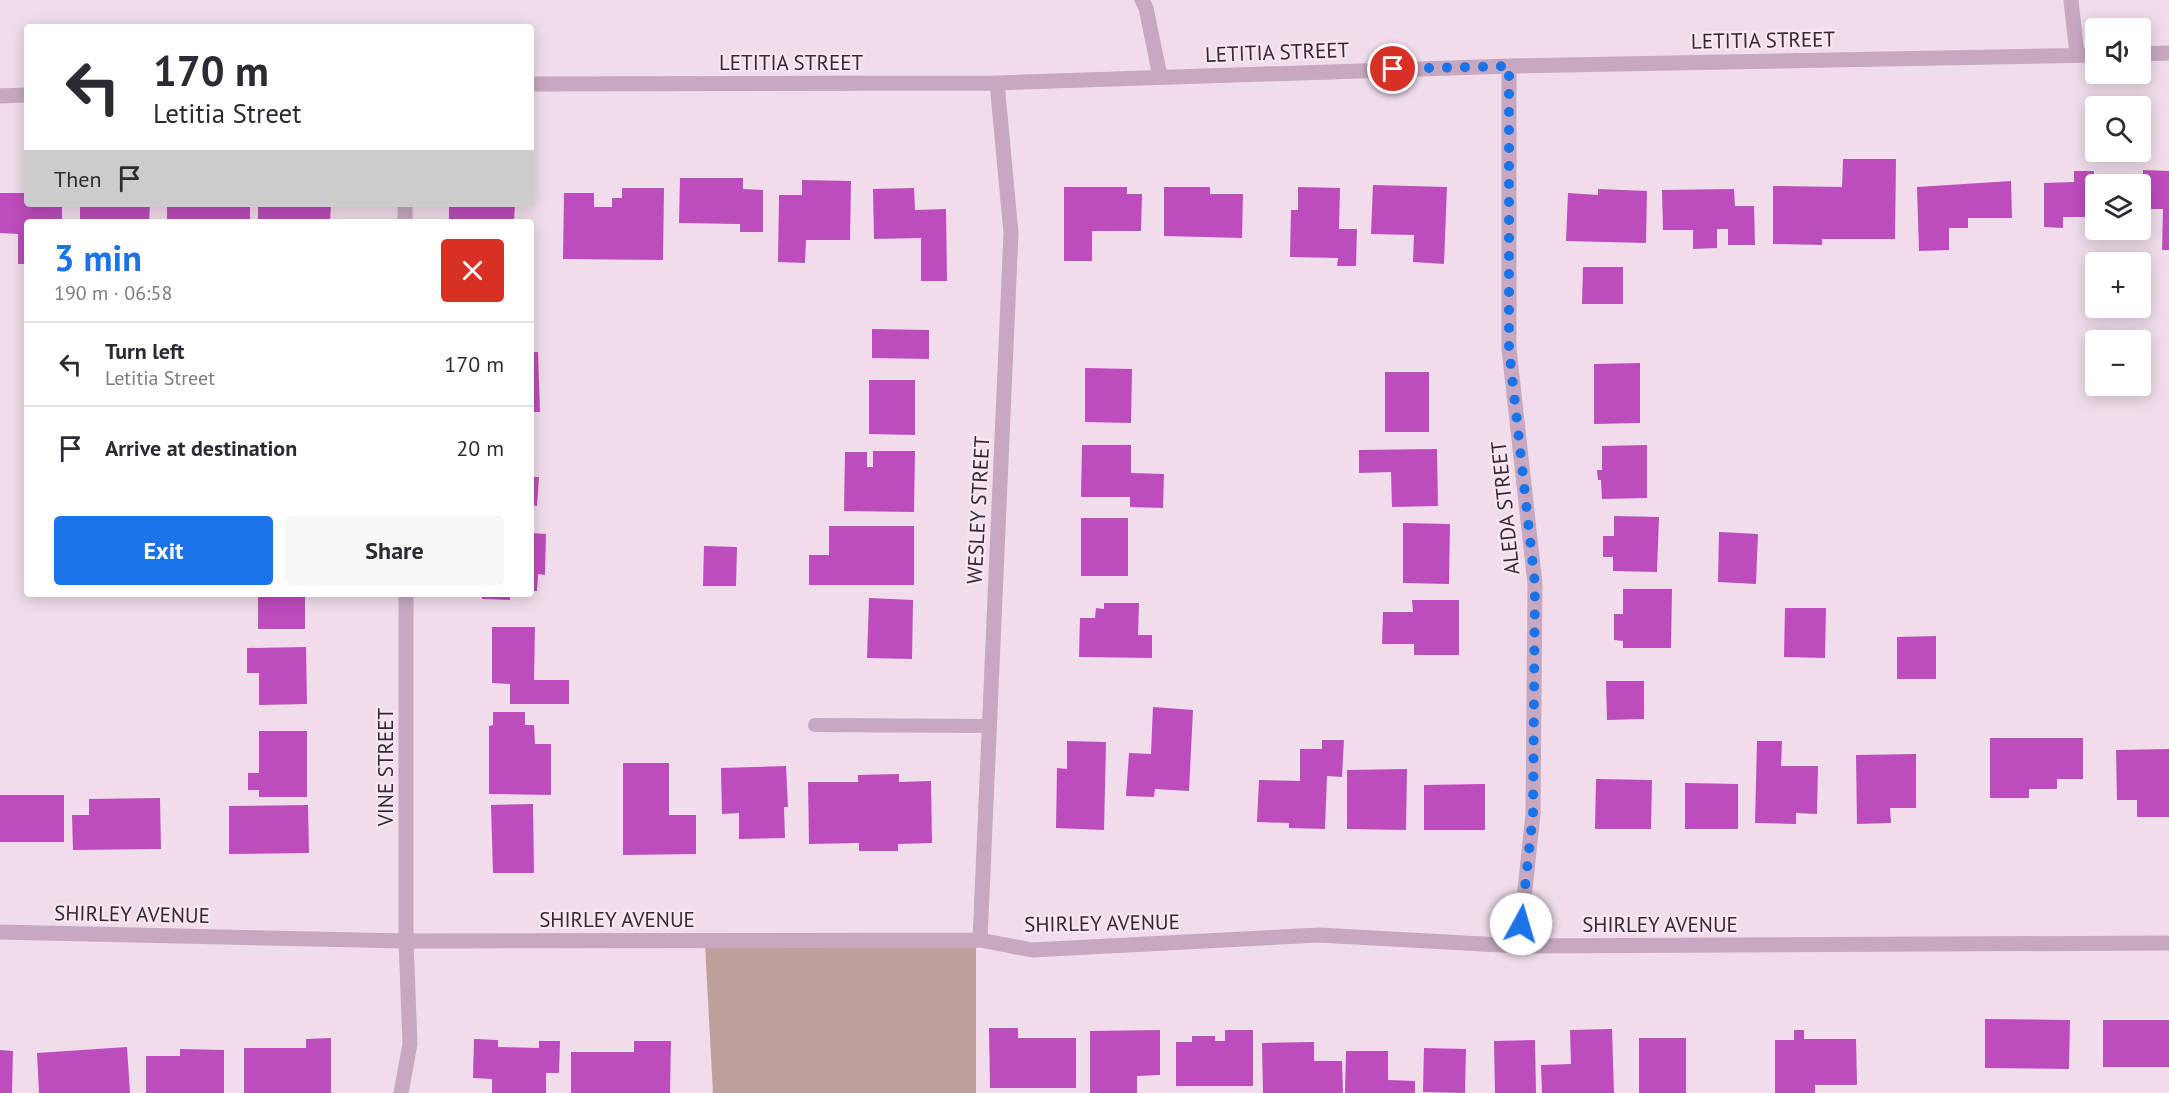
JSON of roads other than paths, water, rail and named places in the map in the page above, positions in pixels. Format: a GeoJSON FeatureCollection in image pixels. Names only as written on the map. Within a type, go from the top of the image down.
{"type":"FeatureCollection","features":[{"type":"Feature","properties":{"kind":"street"},"geometry":{"type":"LineString","coordinates":[[1142,0],[1146,8],[1160,76]]}},
{"type":"Feature","properties":{"kind":"street"},"geometry":{"type":"LineString","coordinates":[[2071,0],[2077,55]]}},
{"type":"Feature","properties":{"kind":"street"},"geometry":{"type":"LineString","coordinates":[[2151,54],[2169,53]]}},
{"type":"Feature","properties":{"kind":"street","name":"LETITIA STREET"},"geometry":{"type":"LineString","coordinates":[[534,84],[997,83],[1509,66],[2085,55]]}},
{"type":"Feature","properties":{"kind":"street","name":"ALEDA STREET"},"geometry":{"type":"LineString","coordinates":[[1509,66],[1509,349],[1535,584],[1533,814],[1519,946]]}},
{"type":"Feature","properties":{"kind":"street","name":"WESLEY STREET"},"geometry":{"type":"LineString","coordinates":[[980,940],[1011,233],[997,83]]}},
{"type":"Feature","properties":{"kind":"street"},"geometry":{"type":"LineString","coordinates":[[0,96],[24,95]]}},
{"type":"Feature","properties":{"kind":"street","name":"VINE STREET"},"geometry":{"type":"LineString","coordinates":[[401,1093],[410,1044],[406,941],[406,597]]}},
{"type":"Feature","properties":{"kind":"street","name":"SHIRLEY AVENUE"},"geometry":{"type":"LineString","coordinates":[[0,932],[406,941],[980,940],[1032,950],[1319,935],[1519,946],[2169,943]]}},
{"type":"Feature","properties":{"kind":"lane"},"geometry":{"type":"LineString","coordinates":[[815,725],[989,726]]}}]}
